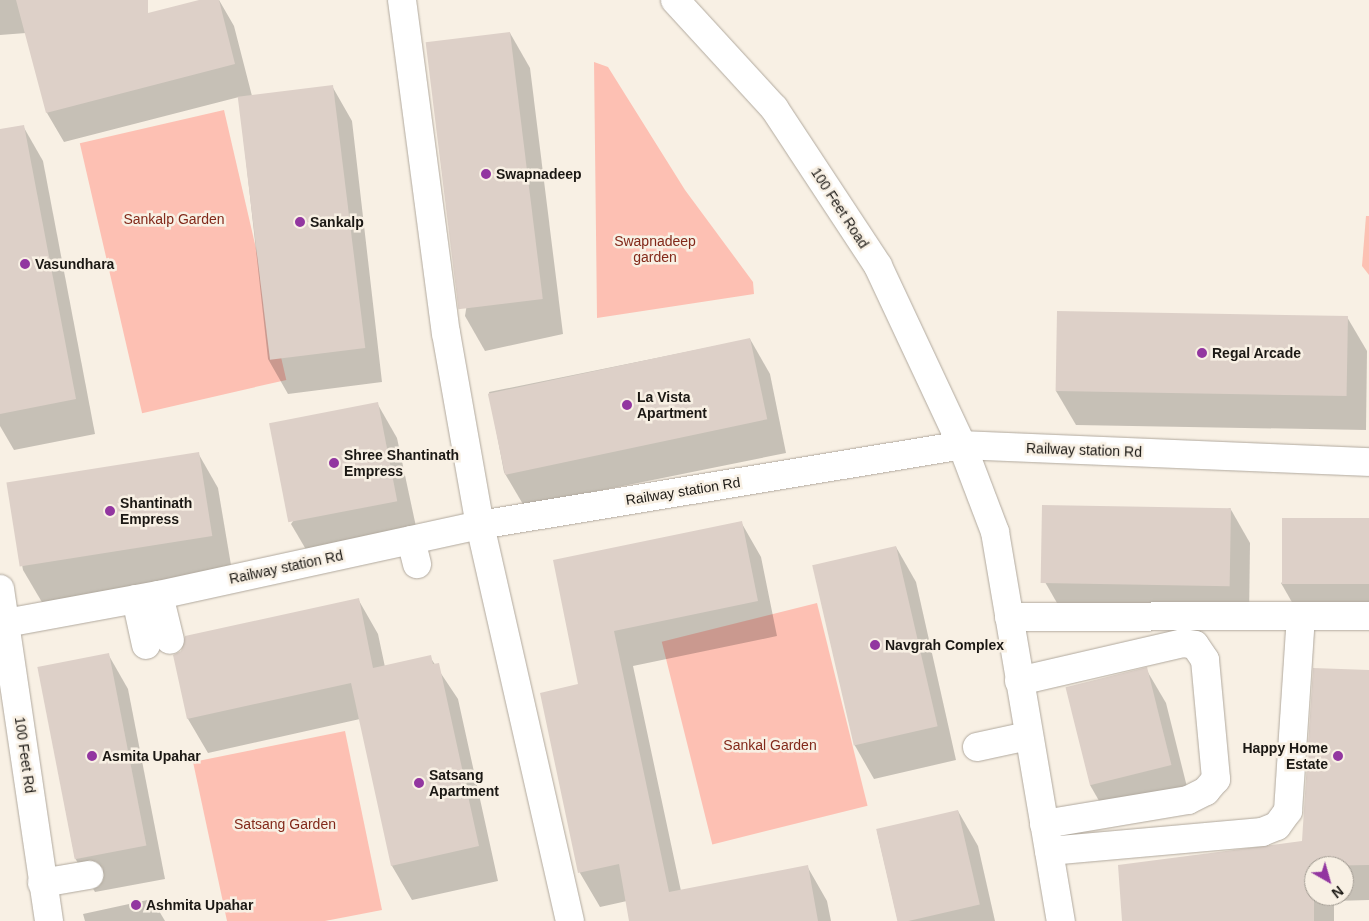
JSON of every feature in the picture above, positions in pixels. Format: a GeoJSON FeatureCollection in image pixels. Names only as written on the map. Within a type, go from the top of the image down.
{"type":"FeatureCollection","features":[{"type":"Feature","properties":{"kind":"street"},"geometry":{"type":"LineString","coordinates":[[402,0],[446,333],[480,525],[542,861],[570,921]]}},
{"type":"Feature","properties":{"kind":"street","name":"100 Feet Road"},"geometry":{"type":"LineString","coordinates":[[675,0],[774,108],[878,266],[962,445],[995,532],[1028,736],[1061,921]]}},
{"type":"Feature","properties":{"kind":"street","name":"Railway station Rd"},"geometry":{"type":"LineString","coordinates":[[6,623],[414,552],[480,525],[962,445],[1369,462]]}},
{"type":"Feature","properties":{"kind":"street","name":"100 Feet Rd"},"geometry":{"type":"LineString","coordinates":[[0,589],[49,921]]}},
{"type":"Feature","properties":{"kind":"street"},"geometry":{"type":"LineString","coordinates":[[148,597],[158,643]]}},
{"type":"Feature","properties":{"kind":"street"},"geometry":{"type":"LineString","coordinates":[[1049,851],[1262,832],[1277,826],[1288,810],[1301,616]]}},
{"type":"Feature","properties":{"kind":"street"},"geometry":{"type":"LineString","coordinates":[[1009,617],[1369,616]]}},
{"type":"Feature","properties":{"kind":"street"},"geometry":{"type":"LineString","coordinates":[[1019,680],[1183,643],[1195,646],[1205,660],[1216,779],[1206,792],[1188,800],[1044,824]]}},
{"type":"Feature","properties":{"kind":"street"},"geometry":{"type":"LineString","coordinates":[[977,748],[1028,736]]}},
{"type":"Feature","properties":{"kind":"street"},"geometry":{"type":"LineString","coordinates":[[42,883],[89,875]]}},
{"type":"Feature","properties":{"kind":"green space","name":"Swapnadeep garden"},"geometry":{"type":"Polygon","coordinates":[[[594,62],[608,67],[685,190],[753,282],[754,294],[597,318],[594,62]]]}},
{"type":"Feature","properties":{"kind":"green space","name":"Sankalp Garden"},"geometry":{"type":"Polygon","coordinates":[[[224,110],[286,380],[142,413],[80,143],[224,110]]]}},
{"type":"Feature","properties":{"kind":"green space"},"geometry":{"type":"Polygon","coordinates":[[[1366,216],[1369,216],[1369,275],[1362,266],[1366,216]]]}},
{"type":"Feature","properties":{"kind":"green space","name":"Sankal Garden"},"geometry":{"type":"Polygon","coordinates":[[[817,603],[868,806],[712,844],[662,642],[817,603]]]}},
{"type":"Feature","properties":{"kind":"green space","name":"Satsang Garden"},"geometry":{"type":"Polygon","coordinates":[[[345,731],[382,910],[325,921],[227,921],[193,762],[345,731]]]}},
{"type":"Feature","properties":{"kind":"building"},"geometry":{"type":"Polygon","coordinates":[[[16,0],[148,0],[148,13],[199,0],[219,0],[235,64],[46,113],[16,0]]]}},
{"type":"Feature","properties":{"kind":"building","name":"Swapnadeep"},"geometry":{"type":"Polygon","coordinates":[[[510,32],[543,299],[458,309],[426,42],[510,32]]]}},
{"type":"Feature","properties":{"kind":"building","name":"Sankalp"},"geometry":{"type":"Polygon","coordinates":[[[333,85],[365,348],[270,360],[238,97],[333,85]]]}},
{"type":"Feature","properties":{"kind":"building","name":"Vasundhara"},"geometry":{"type":"Polygon","coordinates":[[[24,125],[76,399],[0,414],[0,129],[24,125]]]}},
{"type":"Feature","properties":{"kind":"building","name":"Regal Arcade"},"geometry":{"type":"Polygon","coordinates":[[[1057,311],[1348,316],[1347,396],[1056,391],[1057,311]]]}},
{"type":"Feature","properties":{"kind":"building","name":"La Vista Apartment"},"geometry":{"type":"Polygon","coordinates":[[[750,338],[767,419],[505,475],[488,394],[750,338]]]}},
{"type":"Feature","properties":{"kind":"building","name":"Shree Shantinath Empress"},"geometry":{"type":"Polygon","coordinates":[[[378,402],[397,501],[288,522],[269,423],[378,402]]]}},
{"type":"Feature","properties":{"kind":"building","name":"Shantinath Empress"},"geometry":{"type":"Polygon","coordinates":[[[199,452],[212,536],[20,566],[6,483],[199,452]]]}},
{"type":"Feature","properties":{"kind":"building"},"geometry":{"type":"Polygon","coordinates":[[[1042,505],[1231,508],[1230,586],[1041,583],[1042,505]]]}},
{"type":"Feature","properties":{"kind":"building"},"geometry":{"type":"Polygon","coordinates":[[[1282,518],[1369,518],[1369,584],[1282,584],[1282,518]]]}},
{"type":"Feature","properties":{"kind":"building"},"geometry":{"type":"Polygon","coordinates":[[[742,521],[758,601],[614,631],[669,892],[808,865],[818,921],[629,921],[619,864],[578,873],[540,693],[578,684],[553,560],[742,521]]]}},
{"type":"Feature","properties":{"kind":"building","name":"Navgrah Complex"},"geometry":{"type":"Polygon","coordinates":[[[896,546],[938,726],[854,746],[812,565],[896,546]]]}},
{"type":"Feature","properties":{"kind":"building","name":"Satsang Apartment"},"geometry":{"type":"Polygon","coordinates":[[[359,598],[373,668],[431,655],[433,664],[439,663],[479,846],[391,866],[351,683],[187,719],[173,655],[181,651],[185,636],[359,598]]]}},
{"type":"Feature","properties":{"kind":"building","name":"Asmita Upahar"},"geometry":{"type":"Polygon","coordinates":[[[109,653],[146,845],[75,859],[37,667],[109,653]]]}},
{"type":"Feature","properties":{"kind":"building"},"geometry":{"type":"Polygon","coordinates":[[[1147,667],[1171,765],[1090,785],[1065,687],[1147,667]]]}},
{"type":"Feature","properties":{"kind":"building","name":"Happy Home Estate"},"geometry":{"type":"Polygon","coordinates":[[[1313,668],[1369,670],[1369,865],[1354,865],[1354,856],[1304,856],[1304,906],[1314,906],[1314,921],[1122,921],[1118,865],[1302,841],[1313,668]]]}},
{"type":"Feature","properties":{"kind":"building"},"geometry":{"type":"Polygon","coordinates":[[[958,810],[980,905],[908,921],[897,921],[876,829],[958,810]]]}},
{"type":"Feature","properties":{"kind":"place","name":"Swapnadeep"},"geometry":{"type":"Point","coordinates":[486,174]}},
{"type":"Feature","properties":{"kind":"place","name":"Sankalp"},"geometry":{"type":"Point","coordinates":[300,222]}},
{"type":"Feature","properties":{"kind":"place","name":"Vasundhara"},"geometry":{"type":"Point","coordinates":[25,264]}},
{"type":"Feature","properties":{"kind":"place","name":"Regal Arcade"},"geometry":{"type":"Point","coordinates":[1202,353]}},
{"type":"Feature","properties":{"kind":"place","name":"La Vista Apartment"},"geometry":{"type":"Point","coordinates":[627,405]}},
{"type":"Feature","properties":{"kind":"place","name":"Shree Shantinath Empress"},"geometry":{"type":"Point","coordinates":[334,463]}},
{"type":"Feature","properties":{"kind":"place","name":"Shantinath Empress"},"geometry":{"type":"Point","coordinates":[110,511]}},
{"type":"Feature","properties":{"kind":"place","name":"Navgrah Complex"},"geometry":{"type":"Point","coordinates":[875,645]}},
{"type":"Feature","properties":{"kind":"place","name":"Asmita Upahar"},"geometry":{"type":"Point","coordinates":[92,756]}},
{"type":"Feature","properties":{"kind":"place","name":"Happy Home Estate"},"geometry":{"type":"Point","coordinates":[1338,756]}},
{"type":"Feature","properties":{"kind":"place","name":"Satsang Apartment"},"geometry":{"type":"Point","coordinates":[419,783]}},
{"type":"Feature","properties":{"kind":"place","name":"Ashmita Upahar"},"geometry":{"type":"Point","coordinates":[136,905]}}]}
